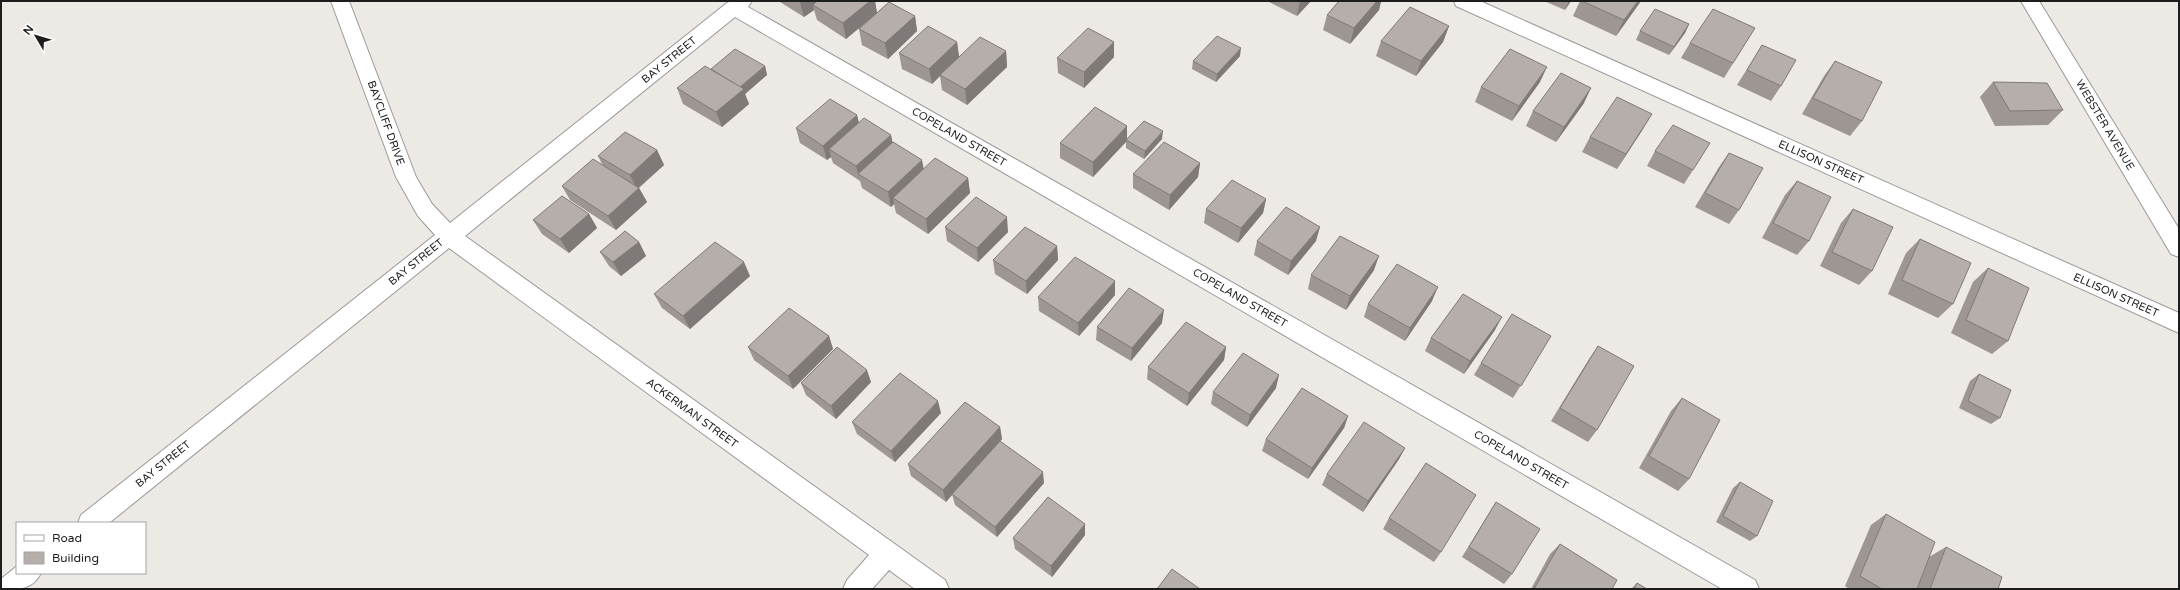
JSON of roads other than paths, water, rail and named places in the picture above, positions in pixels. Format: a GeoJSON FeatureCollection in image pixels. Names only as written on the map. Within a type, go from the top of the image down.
{"type":"FeatureCollection","features":[{"type":"Feature","properties":{"kind":"street","name":"BAYCLIFF DRIVE"},"geometry":{"type":"LineString","coordinates":[[340,1],[406,177],[418,202],[430,218],[449,236]]}},
{"type":"Feature","properties":{"kind":"street","name":"ELLISON STREET"},"geometry":{"type":"LineString","coordinates":[[1463,1],[2179,323]]}},
{"type":"Feature","properties":{"kind":"street","name":"WEBSTER AVENUE"},"geometry":{"type":"LineString","coordinates":[[2030,1],[2179,248]]}},
{"type":"Feature","properties":{"kind":"street","name":"BAY STREET"},"geometry":{"type":"LineString","coordinates":[[91,522],[738,4]]}},
{"type":"Feature","properties":{"kind":"street","name":"COPELAND STREET"},"geometry":{"type":"LineString","coordinates":[[738,4],[1746,589]]}},
{"type":"Feature","properties":{"kind":"street","name":"ACKERMAN STREET"},"geometry":{"type":"LineString","coordinates":[[449,236],[936,589]]}},
{"type":"Feature","properties":{"kind":"street"},"geometry":{"type":"LineString","coordinates":[[856,589],[886,554]]}},
{"type":"Feature","properties":{"kind":"street"},"geometry":{"type":"LineString","coordinates":[[8,589],[27,574]]}}]}
